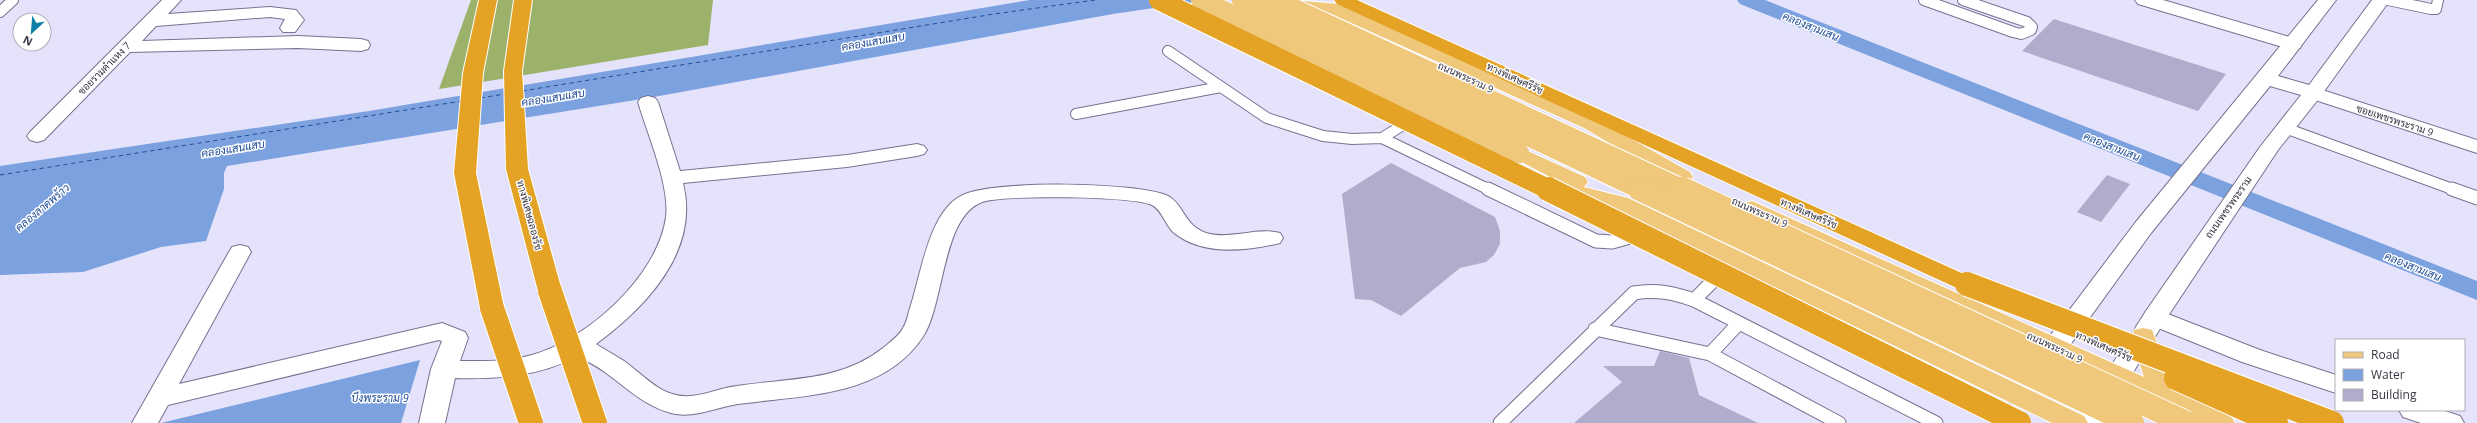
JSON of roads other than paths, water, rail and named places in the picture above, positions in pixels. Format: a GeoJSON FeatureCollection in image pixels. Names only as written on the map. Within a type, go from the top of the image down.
{"type":"FeatureCollection","features":[{"type":"Feature","properties":{"kind":"highway"},"geometry":{"type":"LineString","coordinates":[[488,0],[473,73],[465,173],[492,308],[531,423]]}},
{"type":"Feature","properties":{"kind":"highway","name":"ทางพิเศษฉลองรัช"},"geometry":{"type":"LineString","coordinates":[[523,0],[513,70],[517,169],[550,291],[595,423]]}},
{"type":"Feature","properties":{"kind":"highway"},"geometry":{"type":"LineString","coordinates":[[1159,0],[1421,126],[2019,423]]}},
{"type":"Feature","properties":{"kind":"highway","name":"ทางพิเศษศรีรัช"},"geometry":{"type":"LineString","coordinates":[[1343,0],[2276,423]]}},
{"type":"Feature","properties":{"kind":"highway"},"geometry":{"type":"LineString","coordinates":[[1967,284],[2332,423]]}},
{"type":"Feature","properties":{"kind":"main road"},"geometry":{"type":"LineString","coordinates":[[1202,0],[1519,153],[1665,226],[2075,423]]}},
{"type":"Feature","properties":{"kind":"main road"},"geometry":{"type":"LineString","coordinates":[[1242,0],[2132,423]]}},
{"type":"Feature","properties":{"kind":"main road","name":"ถนนพระราม 9"},"geometry":{"type":"LineString","coordinates":[[1275,0],[2186,423]]}},
{"type":"Feature","properties":{"kind":"main road","name":"ถนนพระราม 9"},"geometry":{"type":"LineString","coordinates":[[1300,0],[1682,177],[2222,423]]}},
{"type":"Feature","properties":{"kind":"main road"},"geometry":{"type":"LineString","coordinates":[[1633,209],[1530,176],[1411,120],[1259,43],[1250,32],[1258,20],[1276,9],[1298,4],[1333,8],[1591,124],[1682,177]]}},
{"type":"Feature","properties":{"kind":"main road"},"geometry":{"type":"LineString","coordinates":[[2149,327],[2157,377],[2171,400]]}},
{"type":"Feature","properties":{"kind":"street","name":"ซอยรามคำแหง 7"},"geometry":{"type":"LineString","coordinates":[[37,136],[172,0]]}},
{"type":"Feature","properties":{"kind":"street"},"geometry":{"type":"LineString","coordinates":[[2144,0],[2293,44]]}},
{"type":"Feature","properties":{"kind":"street"},"geometry":{"type":"LineString","coordinates":[[2020,396],[2054,347],[2143,228],[2221,130],[2266,78],[2327,0]]}},
{"type":"Feature","properties":{"kind":"street","name":"ถนนเพชรพระราม"},"geometry":{"type":"LineString","coordinates":[[2088,423],[2199,250],[2270,146],[2313,93],[2381,0]]}},
{"type":"Feature","properties":{"kind":"street"},"geometry":{"type":"LineString","coordinates":[[151,21],[256,12],[284,12],[290,14],[295,20],[289,28]]}},
{"type":"Feature","properties":{"kind":"street"},"geometry":{"type":"LineString","coordinates":[[125,47],[298,42],[361,45]]}},
{"type":"Feature","properties":{"kind":"street","name":"ซอยเพชรพระราม 9"},"geometry":{"type":"LineString","coordinates":[[2266,78],[2477,147]]}},
{"type":"Feature","properties":{"kind":"street"},"geometry":{"type":"LineString","coordinates":[[444,369],[492,370],[522,366],[548,359],[577,345],[624,309],[657,267],[674,232],[677,214],[671,178],[648,102]]}},
{"type":"Feature","properties":{"kind":"street"},"geometry":{"type":"LineString","coordinates":[[671,178],[846,161],[917,150]]}},
{"type":"Feature","properties":{"kind":"street"},"geometry":{"type":"LineString","coordinates":[[577,345],[614,366],[655,399],[677,406],[736,395],[816,388],[847,380],[877,364],[892,353],[915,328],[941,246],[954,213],[961,204],[984,194],[1022,192],[1126,194],[1159,200],[1171,209],[1174,220],[1184,230],[1197,238],[1217,242],[1272,238]]}},
{"type":"Feature","properties":{"kind":"street"},"geometry":{"type":"LineString","coordinates":[[145,423],[240,252]]}},
{"type":"Feature","properties":{"kind":"street"},"geometry":{"type":"LineString","coordinates":[[2149,327],[2251,356],[2335,384]]}},
{"type":"Feature","properties":{"kind":"street"},"geometry":{"type":"LineString","coordinates":[[160,398],[436,332],[450,334],[456,338],[444,369],[432,423]]}},
{"type":"Feature","properties":{"kind":"street"},"geometry":{"type":"LineString","coordinates":[[2415,411],[2451,423]]}},
{"type":"Feature","properties":{"kind":"lane"},"geometry":{"type":"LineString","coordinates":[[0,12],[13,0]]}},
{"type":"Feature","properties":{"kind":"lane"},"geometry":{"type":"LineString","coordinates":[[1924,0],[2013,32],[2021,34],[2031,30],[2032,27],[2027,22],[1963,0]]}},
{"type":"Feature","properties":{"kind":"lane"},"geometry":{"type":"LineString","coordinates":[[2388,0],[2436,9],[2438,0]]}},
{"type":"Feature","properties":{"kind":"lane"},"geometry":{"type":"LineString","coordinates":[[1168,51],[1266,118],[1323,136],[1352,139],[1382,138],[1596,241],[1612,242],[1665,226]]}},
{"type":"Feature","properties":{"kind":"lane"},"geometry":{"type":"LineString","coordinates":[[1076,114],[1221,87]]}},
{"type":"Feature","properties":{"kind":"lane"},"geometry":{"type":"LineString","coordinates":[[1382,138],[1411,120]]}},
{"type":"Feature","properties":{"kind":"lane"},"geometry":{"type":"LineString","coordinates":[[2285,128],[2477,198]]}},
{"type":"Feature","properties":{"kind":"lane"},"geometry":{"type":"LineString","coordinates":[[1694,300],[1735,259]]}},
{"type":"Feature","properties":{"kind":"lane"},"geometry":{"type":"LineString","coordinates":[[1500,423],[1595,329],[1634,293],[1651,289],[1670,291],[1694,300],[1936,423]]}},
{"type":"Feature","properties":{"kind":"lane"},"geometry":{"type":"LineString","coordinates":[[1710,354],[1739,323]]}},
{"type":"Feature","properties":{"kind":"lane"},"geometry":{"type":"LineString","coordinates":[[1595,329],[1710,354],[1839,423]]}},
{"type":"Feature","properties":{"kind":"water"},"geometry":{"type":"Polygon","coordinates":[[[1030,0],[1208,0],[1113,14],[648,98],[227,166],[224,173],[224,189],[206,241],[161,247],[83,272],[0,275],[0,166],[369,111],[1030,0]]]}},
{"type":"Feature","properties":{"kind":"water","name":"บึงพระราม 9"},"geometry":{"type":"Polygon","coordinates":[[[420,360],[401,423],[161,423],[420,360]]]}},
{"type":"Feature","properties":{"kind":"waterway","name":"คลองสามเสน"},"geometry":{"type":"LineString","coordinates":[[1747,0],[2477,291]]}},
{"type":"Feature","properties":{"kind":"water label","name":"คลองแสนแสบ"},"geometry":{"type":"Point","coordinates":[873,41]}},
{"type":"Feature","properties":{"kind":"water label","name":"คลองแสนแสบ"},"geometry":{"type":"Point","coordinates":[553,97]}},
{"type":"Feature","properties":{"kind":"water label","name":"คลองแสนแสบ"},"geometry":{"type":"Point","coordinates":[233,148]}},
{"type":"Feature","properties":{"kind":"water label","name":"คลองลาดพร้าว"},"geometry":{"type":"Point","coordinates":[42,207]}}]}
